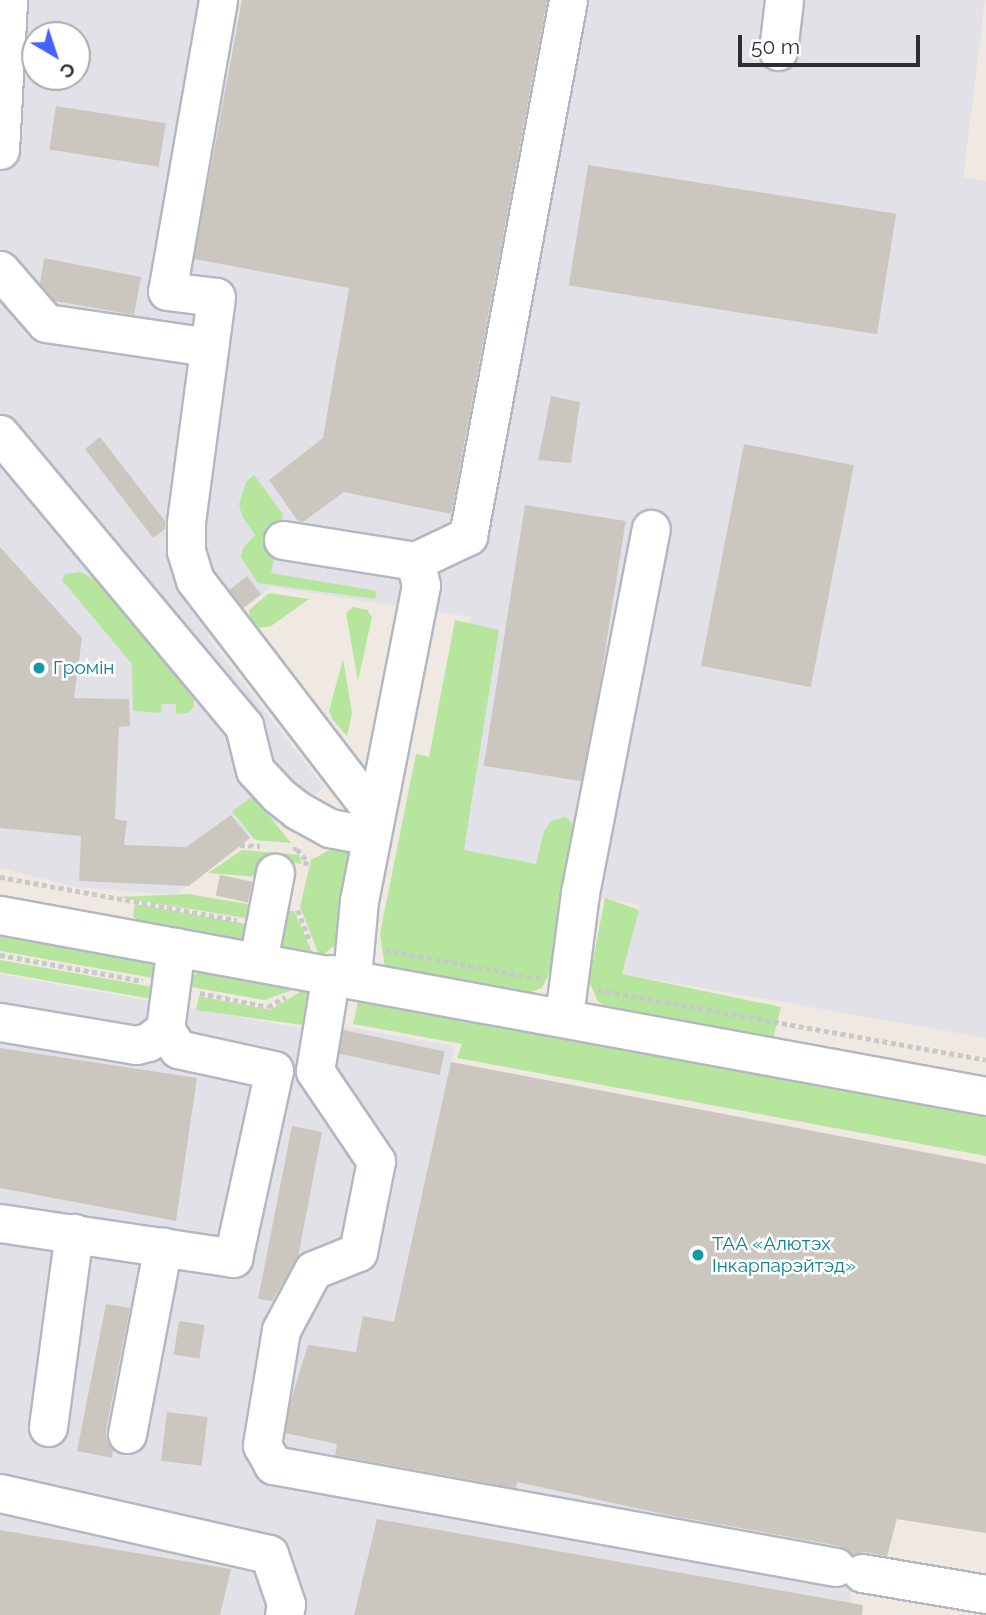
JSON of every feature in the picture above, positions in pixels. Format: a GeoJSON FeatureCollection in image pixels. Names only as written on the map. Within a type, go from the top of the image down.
{"type":"FeatureCollection","features":[{"type":"Feature","properties":{"kind":"lane"},"geometry":{"type":"LineString","coordinates":[[0,150],[8,0]]}},
{"type":"Feature","properties":{"kind":"lane"},"geometry":{"type":"LineString","coordinates":[[218,0],[167,292],[216,297],[186,523],[186,551],[195,580],[373,826]]}},
{"type":"Feature","properties":{"kind":"lane"},"geometry":{"type":"LineString","coordinates":[[283,540],[415,562],[468,536],[568,0]]}},
{"type":"Feature","properties":{"kind":"lane"},"geometry":{"type":"LineString","coordinates":[[778,51],[784,0]]}},
{"type":"Feature","properties":{"kind":"lane"},"geometry":{"type":"LineString","coordinates":[[0,270],[46,323],[209,347]]}},
{"type":"Feature","properties":{"kind":"lane"},"geometry":{"type":"LineString","coordinates":[[0,434],[244,726],[255,770],[278,795],[297,810],[330,828],[373,826]]}},
{"type":"Feature","properties":{"kind":"lane"},"geometry":{"type":"LineString","coordinates":[[566,1000],[580,893],[651,529]]}},
{"type":"Feature","properties":{"kind":"lane"},"geometry":{"type":"LineString","coordinates":[[415,562],[421,585],[346,965],[315,1071],[376,1161],[358,1252],[313,1270],[281,1330],[262,1445],[272,1465],[986,1594]]}},
{"type":"Feature","properties":{"kind":"lane"},"geometry":{"type":"LineString","coordinates":[[258,961],[275,873]]}},
{"type":"Feature","properties":{"kind":"lane"},"geometry":{"type":"LineString","coordinates":[[0,915],[258,961],[346,965],[566,1000],[986,1096]]}},
{"type":"Feature","properties":{"kind":"lane"},"geometry":{"type":"LineString","coordinates":[[0,1223],[233,1258],[274,1070],[178,1049],[165,1029],[176,947]]}},
{"type":"Feature","properties":{"kind":"lane"},"geometry":{"type":"LineString","coordinates":[[0,1022],[136,1045],[148,1042],[165,1029]]}},
{"type":"Feature","properties":{"kind":"lane"},"geometry":{"type":"LineString","coordinates":[[48,1427],[74,1233]]}},
{"type":"Feature","properties":{"kind":"lane"},"geometry":{"type":"LineString","coordinates":[[127,1434],[163,1246]]}},
{"type":"Feature","properties":{"kind":"lane"},"geometry":{"type":"LineString","coordinates":[[0,1493],[269,1554],[286,1604],[284,1615]]}},
{"type":"Feature","properties":{"kind":"path"},"geometry":{"type":"LineString","coordinates":[[0,877],[265,925]]}},
{"type":"Feature","properties":{"kind":"path"},"geometry":{"type":"LineString","coordinates":[[346,965],[566,1000],[986,1060]]}},
{"type":"Feature","properties":{"kind":"shaded area"},"geometry":{"type":"Polygon","coordinates":[[[0,0],[985,0],[963,177],[986,181],[986,1038],[622,974],[640,905],[424,864],[471,617],[272,587],[207,636],[324,787],[259,839],[249,838],[175,895],[75,887],[0,868],[0,0]]]}},
{"type":"Feature","properties":{"kind":"shaded area","name":"ТАА «Алютэх Інкарпарэйтэд»"},"geometry":{"type":"Polygon","coordinates":[[[0,974],[300,1028],[303,1019],[454,1046],[452,1062],[986,1164],[986,1533],[897,1519],[887,1557],[855,1557],[848,1615],[0,1615],[0,974]]]}},
{"type":"Feature","properties":{"kind":"green space"},"geometry":{"type":"Polygon","coordinates":[[[254,475],[283,514],[271,573],[377,591],[375,599],[258,583],[241,557],[243,548],[255,535],[242,516],[239,504],[246,482],[254,475]]]}},
{"type":"Feature","properties":{"kind":"green space"},"geometry":{"type":"Polygon","coordinates":[[[80,572],[96,580],[194,698],[194,706],[188,713],[176,714],[176,704],[162,704],[161,713],[133,711],[132,664],[62,580],[65,574],[80,572]]]}},
{"type":"Feature","properties":{"kind":"green space"},"geometry":{"type":"Polygon","coordinates":[[[269,593],[309,599],[271,626],[259,628],[250,620],[249,610],[269,593]]]}},
{"type":"Feature","properties":{"kind":"green space"},"geometry":{"type":"Polygon","coordinates":[[[353,607],[367,610],[372,617],[358,681],[346,613],[353,607]]]}},
{"type":"Feature","properties":{"kind":"green space"},"geometry":{"type":"Polygon","coordinates":[[[455,620],[499,630],[464,850],[536,864],[544,831],[551,821],[564,817],[570,820],[577,833],[555,961],[542,988],[523,995],[385,968],[380,934],[416,754],[429,757],[455,620]]]}},
{"type":"Feature","properties":{"kind":"green space"},"geometry":{"type":"Polygon","coordinates":[[[343,659],[352,713],[347,736],[329,711],[343,659]]]}},
{"type":"Feature","properties":{"kind":"green space"},"geometry":{"type":"Polygon","coordinates":[[[253,796],[291,843],[255,840],[232,811],[253,796]]]}},
{"type":"Feature","properties":{"kind":"green space"},"geometry":{"type":"Polygon","coordinates":[[[339,845],[347,848],[355,860],[344,938],[320,957],[300,907],[311,860],[339,845]]]}},
{"type":"Feature","properties":{"kind":"green space"},"geometry":{"type":"Polygon","coordinates":[[[242,850],[299,855],[302,864],[263,859],[258,877],[208,873],[242,850]]]}},
{"type":"Feature","properties":{"kind":"green space"},"geometry":{"type":"Polygon","coordinates":[[[188,894],[253,905],[251,919],[118,897],[188,894]]]}},
{"type":"Feature","properties":{"kind":"green space"},"geometry":{"type":"Polygon","coordinates":[[[605,898],[639,910],[622,974],[781,1007],[772,1043],[608,1009],[597,1000],[589,981],[605,898]]]}},
{"type":"Feature","properties":{"kind":"green space"},"geometry":{"type":"Polygon","coordinates":[[[135,904],[252,925],[249,935],[236,942],[137,924],[133,915],[135,904]]]}},
{"type":"Feature","properties":{"kind":"green space"},"geometry":{"type":"Polygon","coordinates":[[[285,911],[294,911],[313,954],[275,950],[285,911]]]}},
{"type":"Feature","properties":{"kind":"green space"},"geometry":{"type":"Polygon","coordinates":[[[0,927],[148,954],[158,963],[159,979],[0,951],[0,927]]]}},
{"type":"Feature","properties":{"kind":"green space"},"geometry":{"type":"Polygon","coordinates":[[[0,960],[159,988],[156,1000],[0,972],[0,960]]]}},
{"type":"Feature","properties":{"kind":"green space"},"geometry":{"type":"Polygon","coordinates":[[[211,966],[293,982],[295,989],[264,1000],[186,986],[192,976],[211,966]]]}},
{"type":"Feature","properties":{"kind":"green space"},"geometry":{"type":"Polygon","coordinates":[[[302,991],[308,993],[302,1025],[196,1010],[199,996],[270,1010],[302,991]]]}},
{"type":"Feature","properties":{"kind":"green space"},"geometry":{"type":"Polygon","coordinates":[[[367,992],[986,1107],[986,1156],[457,1058],[462,1044],[353,1024],[358,1001],[367,992]]]}},
{"type":"Feature","properties":{"kind":"building"},"geometry":{"type":"Polygon","coordinates":[[[242,0],[547,0],[451,514],[344,492],[303,522],[298,521],[269,480],[323,438],[349,288],[194,259],[242,0]]]}},
{"type":"Feature","properties":{"kind":"building"},"geometry":{"type":"Polygon","coordinates":[[[56,106],[166,123],[159,167],[49,149],[56,106]]]}},
{"type":"Feature","properties":{"kind":"building"},"geometry":{"type":"Polygon","coordinates":[[[588,165],[896,214],[877,334],[569,285],[588,165]]]}},
{"type":"Feature","properties":{"kind":"building"},"geometry":{"type":"Polygon","coordinates":[[[44,258],[141,277],[134,315],[55,301],[40,284],[44,258]]]}},
{"type":"Feature","properties":{"kind":"building"},"geometry":{"type":"Polygon","coordinates":[[[551,396],[580,402],[571,463],[538,460],[551,396]]]}},
{"type":"Feature","properties":{"kind":"building"},"geometry":{"type":"Polygon","coordinates":[[[100,437],[165,521],[165,529],[153,538],[85,449],[100,437]]]}},
{"type":"Feature","properties":{"kind":"building"},"geometry":{"type":"Polygon","coordinates":[[[744,444],[854,465],[811,687],[701,666],[744,444]]]}},
{"type":"Feature","properties":{"kind":"building"},"geometry":{"type":"Polygon","coordinates":[[[525,505],[626,521],[584,782],[484,766],[525,505]]]}},
{"type":"Feature","properties":{"kind":"building","name":"Громін"},"geometry":{"type":"Polygon","coordinates":[[[0,547],[82,638],[74,698],[129,699],[130,726],[119,727],[115,819],[127,821],[124,845],[186,847],[231,815],[250,838],[189,886],[79,881],[81,836],[0,828],[0,547]]]}},
{"type":"Feature","properties":{"kind":"building"},"geometry":{"type":"Polygon","coordinates":[[[247,576],[261,594],[243,608],[229,590],[247,576]]]}},
{"type":"Feature","properties":{"kind":"building"},"geometry":{"type":"Polygon","coordinates":[[[220,875],[252,882],[248,902],[216,896],[220,875]]]}},
{"type":"Feature","properties":{"kind":"building"},"geometry":{"type":"Polygon","coordinates":[[[343,1030],[445,1052],[440,1075],[338,1053],[343,1030]]]}},
{"type":"Feature","properties":{"kind":"building"},"geometry":{"type":"Polygon","coordinates":[[[0,1048],[197,1078],[176,1221],[0,1188],[0,1048]]]}},
{"type":"Feature","properties":{"kind":"building","name":"ТАА «Алютэх Інкарпарэйтэд»"},"geometry":{"type":"Polygon","coordinates":[[[451,1062],[986,1164],[986,1533],[897,1519],[887,1556],[865,1552],[852,1555],[840,1546],[668,1515],[517,1482],[516,1488],[335,1455],[337,1444],[285,1433],[291,1400],[308,1345],[356,1352],[363,1316],[394,1322],[451,1062]]]}},
{"type":"Feature","properties":{"kind":"building"},"geometry":{"type":"Polygon","coordinates":[[[292,1126],[322,1132],[298,1257],[272,1301],[258,1299],[292,1126]]]}},
{"type":"Feature","properties":{"kind":"building"},"geometry":{"type":"Polygon","coordinates":[[[106,1304],[130,1308],[106,1430],[107,1442],[113,1450],[112,1458],[77,1451],[106,1304]]]}},
{"type":"Feature","properties":{"kind":"building"},"geometry":{"type":"Polygon","coordinates":[[[179,1321],[205,1325],[199,1359],[174,1355],[179,1321]]]}},
{"type":"Feature","properties":{"kind":"building"},"geometry":{"type":"Polygon","coordinates":[[[167,1412],[208,1417],[202,1466],[161,1461],[167,1412]]]}},
{"type":"Feature","properties":{"kind":"building"},"geometry":{"type":"Polygon","coordinates":[[[377,1519],[863,1605],[862,1615],[354,1615],[377,1519]]]}},
{"type":"Feature","properties":{"kind":"building"},"geometry":{"type":"Polygon","coordinates":[[[0,1530],[231,1569],[220,1615],[0,1615],[0,1530]]]}},
{"type":"Feature","properties":{"kind":"place","name":"Громін"},"geometry":{"type":"Point","coordinates":[39,668]}},
{"type":"Feature","properties":{"kind":"place","name":"ТАА «Алютэх Інкарпарэйтэд»"},"geometry":{"type":"Point","coordinates":[698,1255]}}]}
